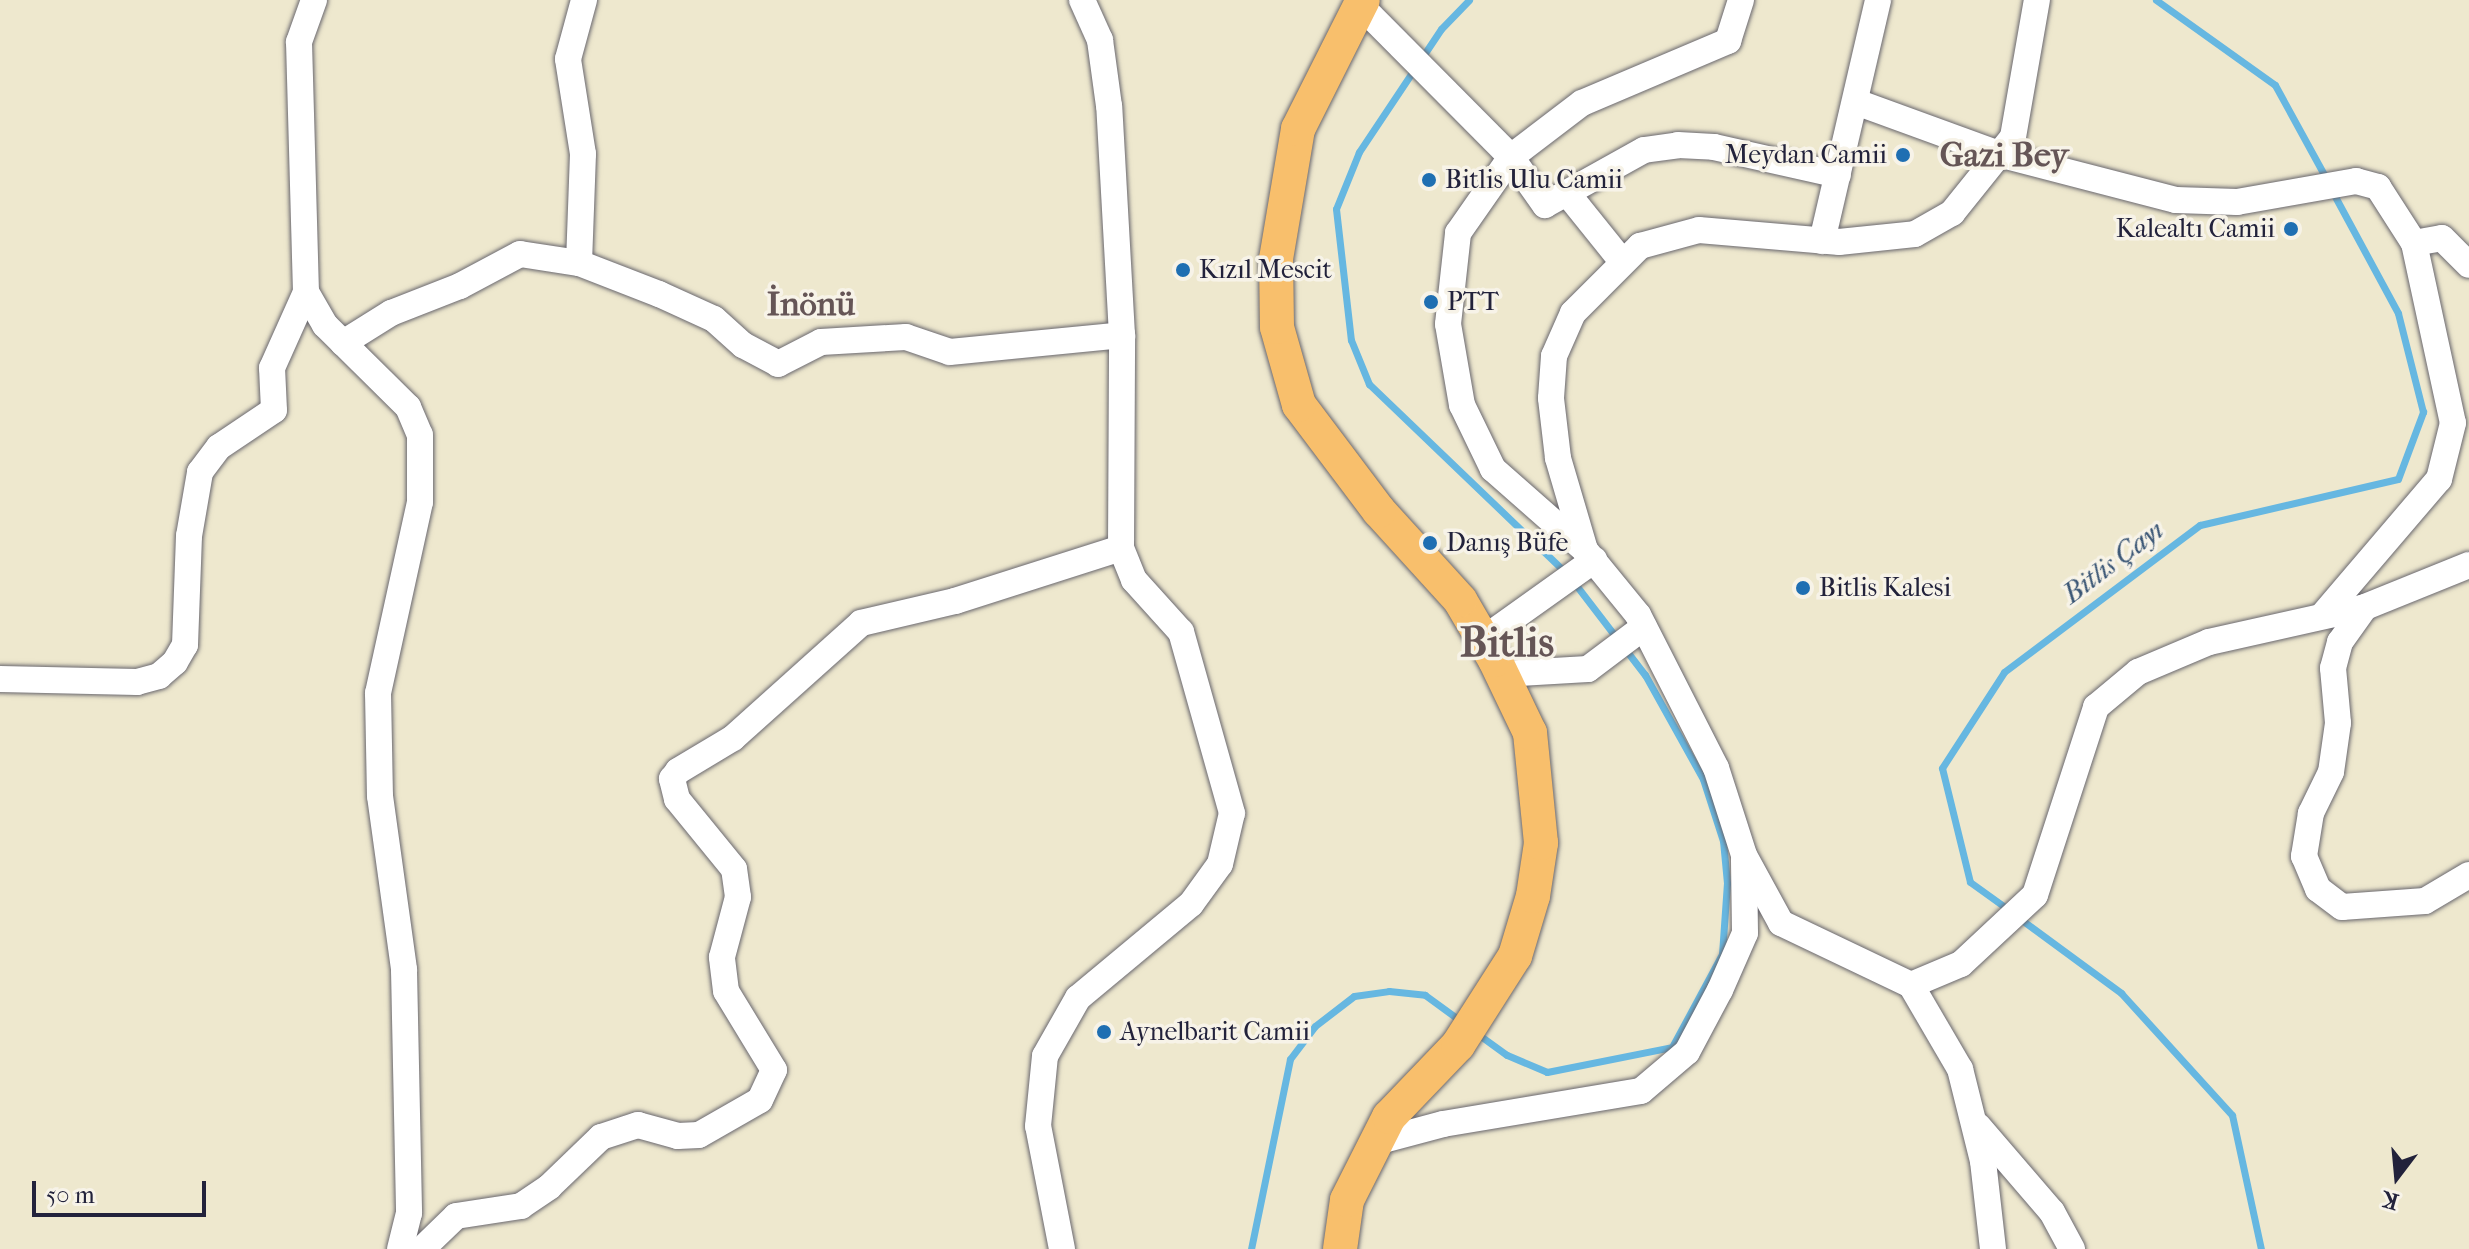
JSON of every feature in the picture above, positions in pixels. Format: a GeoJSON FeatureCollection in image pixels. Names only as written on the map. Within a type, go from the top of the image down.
{"type":"FeatureCollection","features":[{"type":"Feature","properties":{"kind":"main road"},"geometry":{"type":"LineString","coordinates":[[1340,1249],[1347,1200],[1389,1117],[1458,1045],[1491,1000],[1523,930],[1541,843],[1530,733],[1502,674],[1460,600],[1379,511],[1299,405],[1277,327],[1276,259],[1298,129],[1361,2]]}},
{"type":"Feature","properties":{"kind":"street"},"geometry":{"type":"LineString","coordinates":[[0,679],[137,682],[159,676],[175,662],[185,645],[189,536],[200,472],[219,447],[274,410],[272,368],[306,292],[299,42],[314,0]]}},
{"type":"Feature","properties":{"kind":"street"},"geometry":{"type":"LineString","coordinates":[[579,263],[583,154],[568,59],[584,0]]}},
{"type":"Feature","properties":{"kind":"street"},"geometry":{"type":"LineString","coordinates":[[1062,1249],[1038,1126],[1045,1056],[1078,998],[1191,904],[1220,864],[1232,813],[1181,632],[1134,580],[1121,548],[1122,335],[1109,106],[1100,40],[1082,0]]}},
{"type":"Feature","properties":{"kind":"street"},"geometry":{"type":"LineString","coordinates":[[1741,0],[1728,41],[1582,103],[1511,157],[1458,233],[1448,324],[1462,405],[1493,469],[1587,559],[1640,631],[1716,768],[1744,855],[1781,923],[1911,985],[1960,1069],[1975,1124],[1993,1249]]}},
{"type":"Feature","properties":{"kind":"street"},"geometry":{"type":"LineString","coordinates":[[1822,241],[1878,0]]}},
{"type":"Feature","properties":{"kind":"street"},"geometry":{"type":"LineString","coordinates":[[1587,559],[1558,458],[1551,398],[1554,356],[1573,313],[1620,259],[1640,246],[1699,230],[1822,241],[1915,234],[1952,213],[2002,155],[2013,137],[2037,0]]}},
{"type":"Feature","properties":{"kind":"street"},"geometry":{"type":"LineString","coordinates":[[1361,2],[1511,157],[1545,205],[1644,150],[1678,145],[1714,147],[1838,175]]}},
{"type":"Feature","properties":{"kind":"street"},"geometry":{"type":"LineString","coordinates":[[1856,102],[2002,155],[2176,200],[2237,202],[2356,181],[2378,187],[2414,243],[2453,423],[2439,479],[2322,616]]}},
{"type":"Feature","properties":{"kind":"street"},"geometry":{"type":"LineString","coordinates":[[1567,193],[1620,259]]}},
{"type":"Feature","properties":{"kind":"street"},"geometry":{"type":"LineString","coordinates":[[2414,243],[2442,238],[2469,265]]}},
{"type":"Feature","properties":{"kind":"street"},"geometry":{"type":"LineString","coordinates":[[343,343],[391,313],[460,286],[520,254],[579,263],[714,319],[743,345],[778,364],[821,342],[906,337],[950,352],[1122,335]]}},
{"type":"Feature","properties":{"kind":"street"},"geometry":{"type":"LineString","coordinates":[[306,292],[325,325],[408,407],[420,435],[420,502],[378,693],[380,796],[405,1000],[409,1213],[400,1249]]}},
{"type":"Feature","properties":{"kind":"street"},"geometry":{"type":"LineString","coordinates":[[422,1249],[456,1216],[521,1206],[549,1187],[601,1137],[638,1125],[678,1136],[699,1135],[760,1100],[774,1070],[726,991],[722,957],[738,897],[734,869],[677,799],[672,779],[678,771],[733,738],[861,623],[955,601],[1121,548]]}},
{"type":"Feature","properties":{"kind":"street"},"geometry":{"type":"LineString","coordinates":[[1482,640],[1557,587],[1587,559]]}},
{"type":"Feature","properties":{"kind":"street"},"geometry":{"type":"LineString","coordinates":[[1911,985],[1961,964],[1992,940],[2035,895],[2096,707],[2138,672],[2209,642],[2365,607],[2469,565]]}},
{"type":"Feature","properties":{"kind":"street"},"geometry":{"type":"LineString","coordinates":[[2365,607],[2340,642],[2333,668],[2338,723],[2331,772],[2311,813],[2304,856],[2318,889],[2342,907],[2425,901],[2469,875]]}},
{"type":"Feature","properties":{"kind":"street"},"geometry":{"type":"LineString","coordinates":[[1502,674],[1588,669],[1640,631]]}},
{"type":"Feature","properties":{"kind":"street"},"geometry":{"type":"LineString","coordinates":[[1376,1142],[1443,1124],[1641,1091],[1687,1052],[1745,933],[1744,855]]}},
{"type":"Feature","properties":{"kind":"street"},"geometry":{"type":"LineString","coordinates":[[1975,1124],[2052,1212],[2072,1249]]}},
{"type":"Feature","properties":{"kind":"waterway"},"geometry":{"type":"LineString","coordinates":[[1469,0],[1441,29],[1359,152],[1336,209],[1351,340],[1369,384],[1565,572]]}},
{"type":"Feature","properties":{"kind":"waterway","name":"Bitlis Çayı"},"geometry":{"type":"LineString","coordinates":[[2156,0],[2275,85],[2327,180]]}},
{"type":"Feature","properties":{"kind":"waterway","name":"Bitlis Çayı"},"geometry":{"type":"LineString","coordinates":[[2009,910],[1970,882],[1942,768],[2004,672],[2200,525],[2398,479],[2423,412],[2398,313],[2332,191]]}},
{"type":"Feature","properties":{"kind":"waterway"},"geometry":{"type":"LineString","coordinates":[[1475,1032],[1507,1055],[1547,1072],[1672,1047],[1722,954],[1727,883],[1723,841],[1703,779],[1645,675],[1573,581]]}},
{"type":"Feature","properties":{"kind":"waterway","name":"Bitlis Çayı"},"geometry":{"type":"LineString","coordinates":[[2019,918],[2121,993],[2232,1115],[2261,1249]]}},
{"type":"Feature","properties":{"kind":"waterway"},"geometry":{"type":"LineString","coordinates":[[1251,1249],[1290,1059],[1315,1026],[1354,996],[1389,991],[1425,995],[1462,1022]]}},
{"type":"Feature","properties":{"kind":"place","name":"Meydan Camii"},"geometry":{"type":"Point","coordinates":[1903,155]}},
{"type":"Feature","properties":{"kind":"place","name":"Bitlis Ulu Camii"},"geometry":{"type":"Point","coordinates":[1429,180]}},
{"type":"Feature","properties":{"kind":"place","name":"Kalealtı Camii"},"geometry":{"type":"Point","coordinates":[2291,229]}},
{"type":"Feature","properties":{"kind":"place","name":"Kızıl Mescit"},"geometry":{"type":"Point","coordinates":[1183,270]}},
{"type":"Feature","properties":{"kind":"place","name":"PTT"},"geometry":{"type":"Point","coordinates":[1431,302]}},
{"type":"Feature","properties":{"kind":"place","name":"Danış Büfe"},"geometry":{"type":"Point","coordinates":[1430,543]}},
{"type":"Feature","properties":{"kind":"place","name":"Bitlis Kalesi"},"geometry":{"type":"Point","coordinates":[1803,588]}},
{"type":"Feature","properties":{"kind":"place","name":"Aynelbarit Camii"},"geometry":{"type":"Point","coordinates":[1104,1032]}},
{"type":"Feature","properties":{"kind":"district","name":"Gazi Bey"},"geometry":{"type":"Point","coordinates":[2004,156]}},
{"type":"Feature","properties":{"kind":"district","name":"İnönü"},"geometry":{"type":"Point","coordinates":[811,305]}},
{"type":"Feature","properties":{"kind":"district","name":"Bitlis"},"geometry":{"type":"Point","coordinates":[1507,643]}}]}
